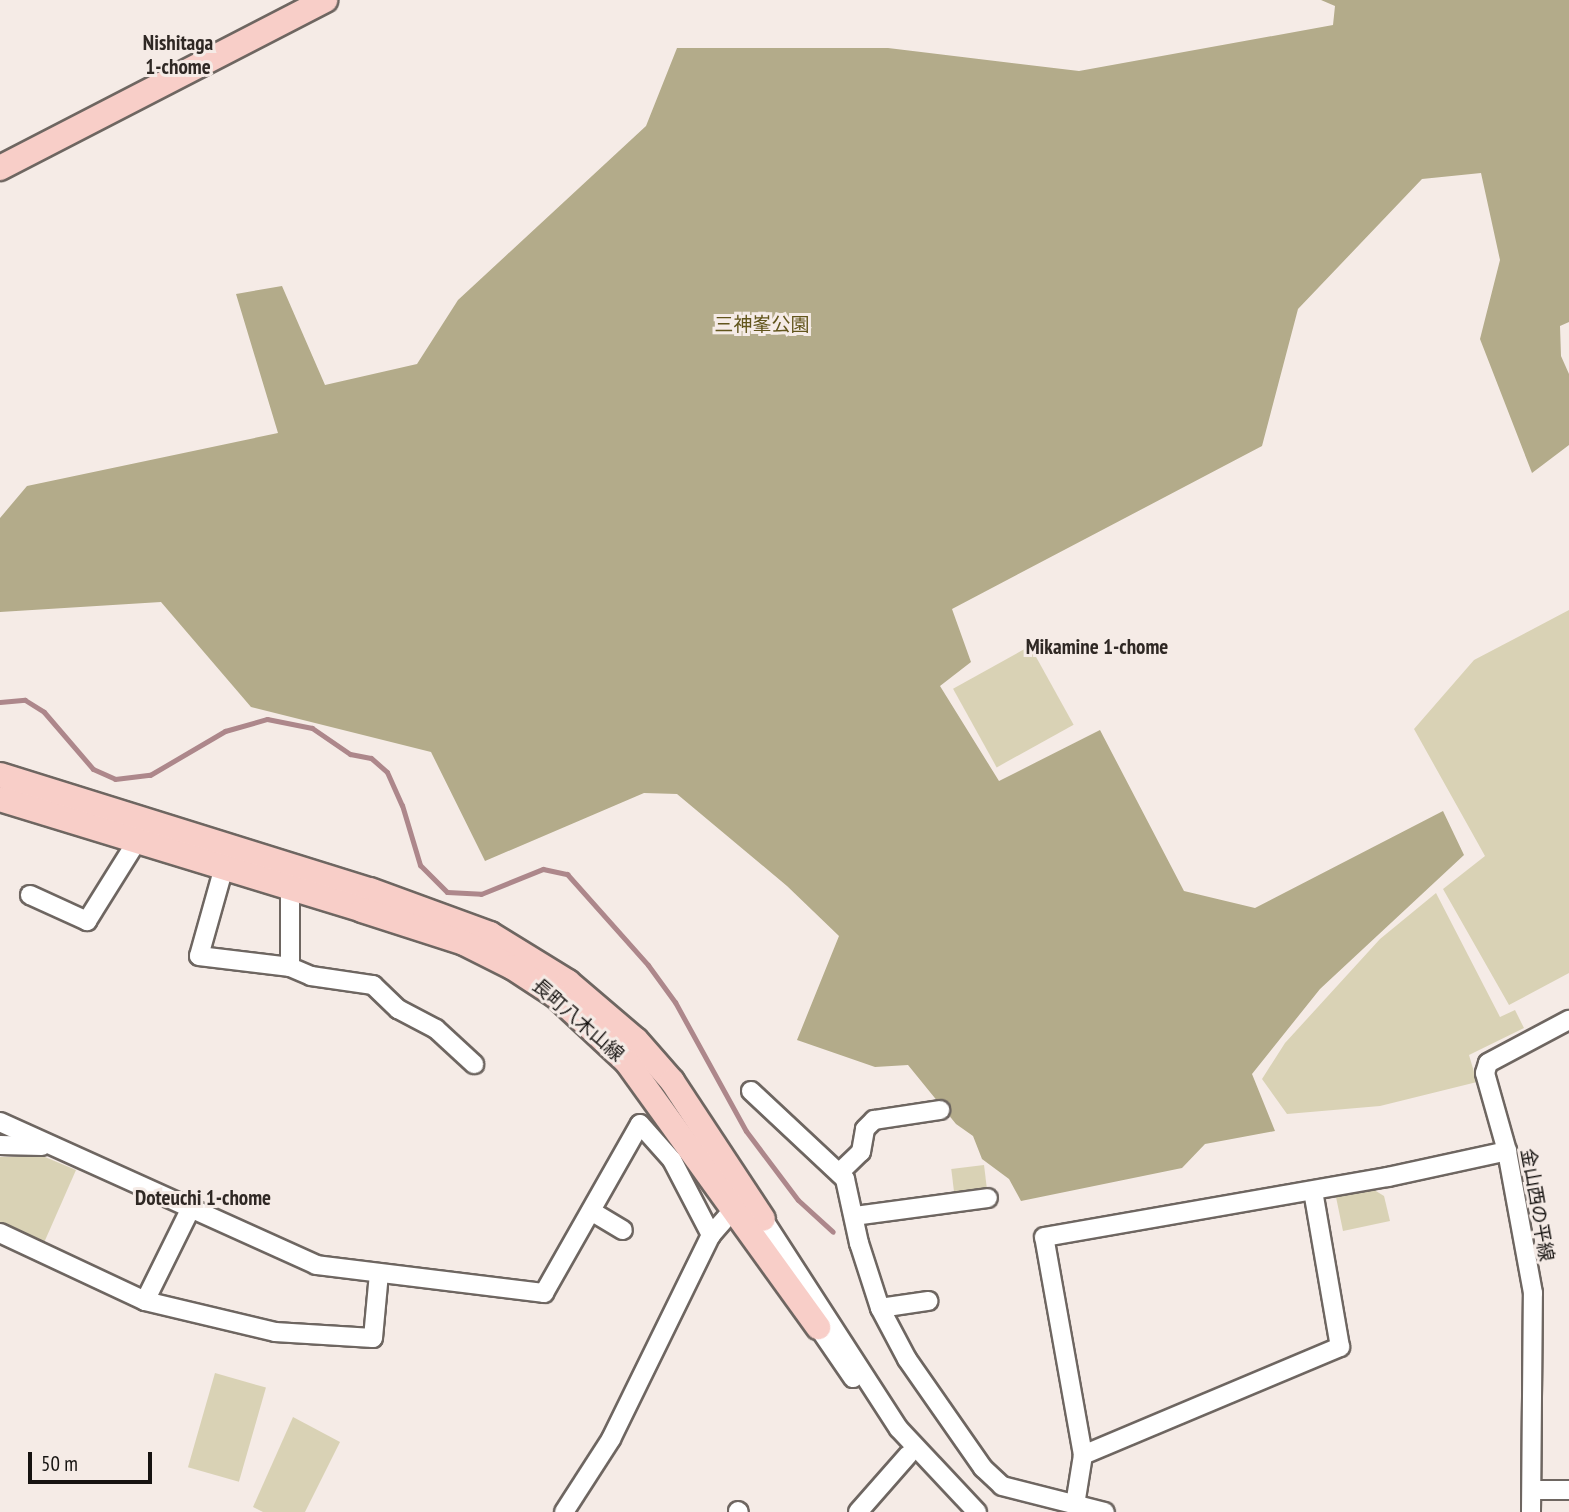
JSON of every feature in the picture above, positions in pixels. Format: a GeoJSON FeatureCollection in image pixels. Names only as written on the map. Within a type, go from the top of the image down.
{"type":"FeatureCollection","features":[{"type":"Feature","properties":{"kind":"street"},"geometry":{"type":"LineString","coordinates":[[0,167],[325,0]]}},
{"type":"Feature","properties":{"kind":"street"},"geometry":{"type":"LineString","coordinates":[[0,775],[370,890],[490,934],[568,982],[636,1040],[672,1081],[741,1202],[762,1219],[899,1429],[977,1512]]}},
{"type":"Feature","properties":{"kind":"street","name":"長町八木山線"},"geometry":{"type":"LineString","coordinates":[[0,799],[464,943],[555,995],[627,1062],[741,1202],[818,1327],[908,1455],[957,1511]]}},
{"type":"Feature","properties":{"kind":"street"},"geometry":{"type":"LineString","coordinates":[[30,895],[87,921],[137,841]]}},
{"type":"Feature","properties":{"kind":"street"},"geometry":{"type":"LineString","coordinates":[[224,867],[199,956],[290,967],[311,976],[373,985],[398,1009],[436,1029],[474,1064]]}},
{"type":"Feature","properties":{"kind":"street"},"geometry":{"type":"LineString","coordinates":[[290,888],[290,967]]}},
{"type":"Feature","properties":{"kind":"street","name":"金山西の平線"},"geometry":{"type":"LineString","coordinates":[[1531,1512],[1533,1293],[1507,1152],[1485,1073],[1488,1063],[1569,1020]]}},
{"type":"Feature","properties":{"kind":"street"},"geometry":{"type":"LineString","coordinates":[[751,1091],[774,1117],[840,1172],[880,1308],[907,1359],[983,1468],[1002,1486],[1105,1512]]}},
{"type":"Feature","properties":{"kind":"street"},"geometry":{"type":"LineString","coordinates":[[840,1172],[861,1152],[865,1129],[874,1119],[940,1110]]}},
{"type":"Feature","properties":{"kind":"street"},"geometry":{"type":"LineString","coordinates":[[0,1122],[316,1265],[544,1293],[640,1124],[672,1160],[711,1235]]}},
{"type":"Feature","properties":{"kind":"street"},"geometry":{"type":"LineString","coordinates":[[0,1145],[50,1146]]}},
{"type":"Feature","properties":{"kind":"street"},"geometry":{"type":"LineString","coordinates":[[1075,1505],[1083,1455],[1044,1237],[1312,1191],[1507,1152]]}},
{"type":"Feature","properties":{"kind":"street"},"geometry":{"type":"LineString","coordinates":[[1083,1455],[1340,1347],[1312,1191]]}},
{"type":"Feature","properties":{"kind":"street"},"geometry":{"type":"LineString","coordinates":[[855,1216],[988,1198]]}},
{"type":"Feature","properties":{"kind":"street"},"geometry":{"type":"LineString","coordinates":[[564,1512],[611,1439],[656,1339],[711,1235],[741,1202]]}},
{"type":"Feature","properties":{"kind":"street"},"geometry":{"type":"LineString","coordinates":[[145,1301],[190,1210]]}},
{"type":"Feature","properties":{"kind":"street"},"geometry":{"type":"LineString","coordinates":[[591,1211],[623,1230]]}},
{"type":"Feature","properties":{"kind":"street"},"geometry":{"type":"LineString","coordinates":[[0,1233],[145,1301],[275,1332],[373,1338],[379,1273]]}},
{"type":"Feature","properties":{"kind":"street"},"geometry":{"type":"LineString","coordinates":[[880,1308],[928,1301]]}},
{"type":"Feature","properties":{"kind":"street"},"geometry":{"type":"LineString","coordinates":[[858,1512],[908,1455]]}},
{"type":"Feature","properties":{"kind":"street"},"geometry":{"type":"LineString","coordinates":[[1533,1490],[1569,1490]]}},
{"type":"Feature","properties":{"kind":"shaded area"},"geometry":{"type":"Polygon","coordinates":[[[1569,610],[1569,973],[1509,1005],[1443,889],[1485,856],[1414,729],[1474,660],[1569,610]]]}},
{"type":"Feature","properties":{"kind":"shaded area"},"geometry":{"type":"Polygon","coordinates":[[[1030,646],[1074,725],[997,767],[953,689],[1030,646]]]}},
{"type":"Feature","properties":{"kind":"shaded area"},"geometry":{"type":"Polygon","coordinates":[[[1436,893],[1500,1017],[1515,1010],[1524,1028],[1469,1055],[1477,1082],[1380,1106],[1287,1114],[1262,1079],[1285,1043],[1380,939],[1436,893]]]}},
{"type":"Feature","properties":{"kind":"shaded area"},"geometry":{"type":"Polygon","coordinates":[[[0,1157],[45,1157],[76,1170],[43,1245],[0,1225],[0,1157]]]}},
{"type":"Feature","properties":{"kind":"shaded area"},"geometry":{"type":"Polygon","coordinates":[[[984,1165],[987,1190],[954,1194],[951,1169],[984,1165]]]}},
{"type":"Feature","properties":{"kind":"shaded area"},"geometry":{"type":"Polygon","coordinates":[[[1371,1188],[1384,1196],[1390,1221],[1343,1231],[1336,1197],[1371,1188]]]}},
{"type":"Feature","properties":{"kind":"shaded area"},"geometry":{"type":"Polygon","coordinates":[[[215,1373],[266,1388],[239,1482],[188,1467],[215,1373]]]}},
{"type":"Feature","properties":{"kind":"shaded area"},"geometry":{"type":"Polygon","coordinates":[[[293,1417],[340,1442],[305,1512],[263,1512],[253,1507],[293,1417]]]}},
{"type":"Feature","properties":{"kind":"green space","name":"三神峯公園"},"geometry":{"type":"Polygon","coordinates":[[[1321,0],[1569,0],[1569,322],[1560,326],[1561,356],[1569,374],[1569,445],[1532,473],[1480,339],[1500,260],[1481,173],[1422,179],[1298,309],[1262,446],[952,609],[971,662],[940,686],[999,781],[1100,730],[1184,891],[1255,908],[1443,811],[1464,855],[1320,989],[1252,1074],[1275,1131],[1205,1144],[1182,1168],[1021,1201],[1009,1179],[982,1159],[973,1136],[956,1124],[908,1065],[875,1067],[797,1040],[839,936],[787,886],[677,794],[644,793],[485,861],[431,752],[251,707],[161,602],[0,612],[0,518],[27,486],[278,433],[236,294],[282,286],[325,385],[417,364],[458,300],[646,126],[677,48],[888,48],[1079,71],[1333,25],[1335,6],[1321,0]]]}},
{"type":"Feature","properties":{"kind":"waterway"},"geometry":{"type":"LineString","coordinates":[[0,702],[25,700],[44,712],[93,769],[115,779],[150,775],[225,731],[267,719],[312,728],[350,754],[371,758],[387,772],[402,805],[420,865],[447,892],[481,894],[543,869],[567,874],[648,965],[675,1002],[746,1131],[798,1200],[833,1232]]}},
{"type":"Feature","properties":{"kind":"district","name":"Nishitaga 1-chome"},"geometry":{"type":"Point","coordinates":[178,55]}},
{"type":"Feature","properties":{"kind":"district","name":"Mikamine 1-chome"},"geometry":{"type":"Point","coordinates":[1097,647]}},
{"type":"Feature","properties":{"kind":"district","name":"Doteuchi 1-chome"},"geometry":{"type":"Point","coordinates":[203,1198]}}]}
